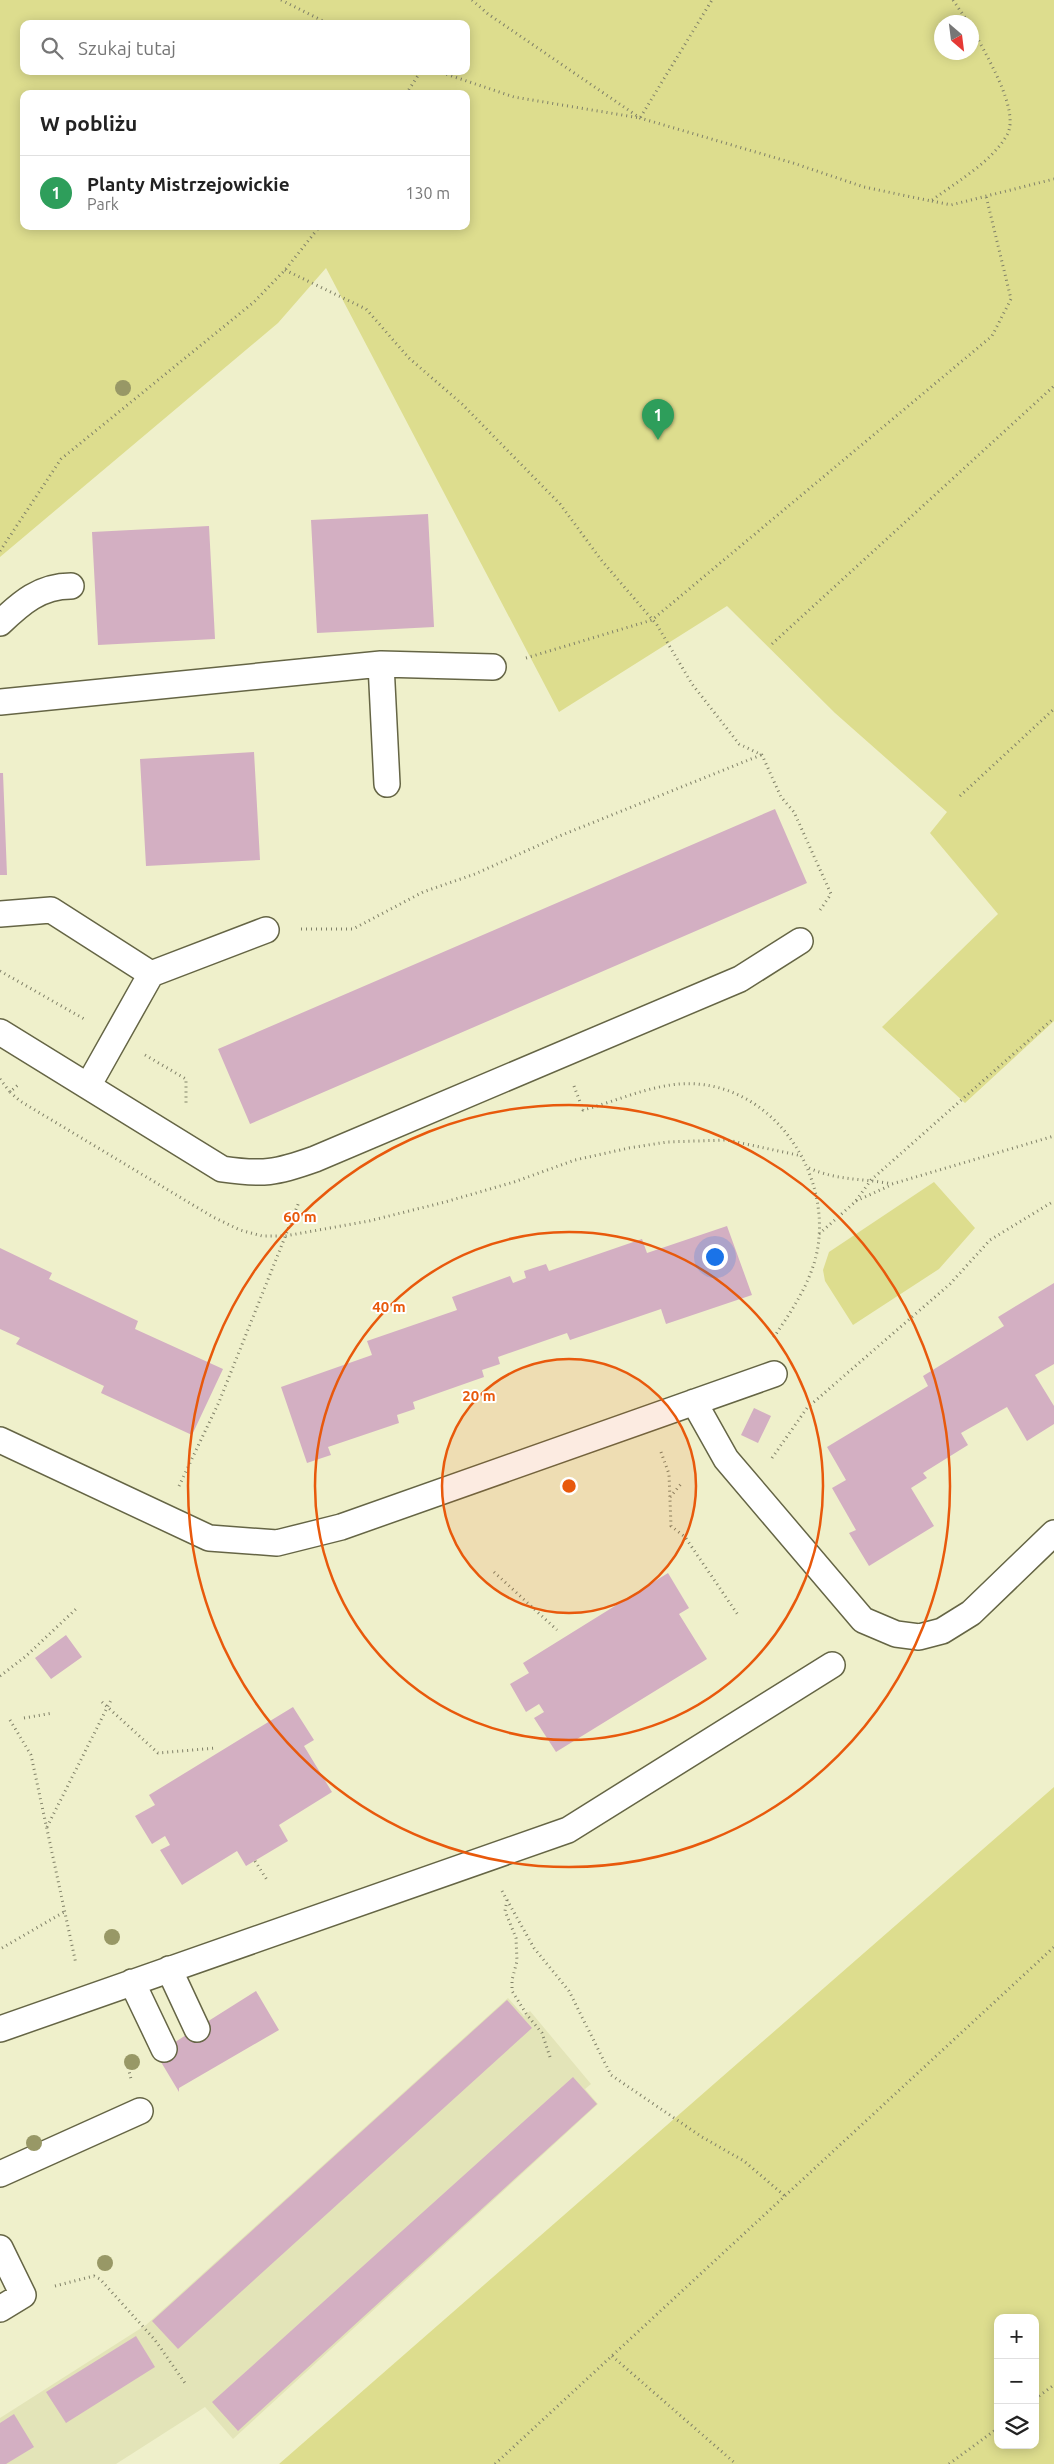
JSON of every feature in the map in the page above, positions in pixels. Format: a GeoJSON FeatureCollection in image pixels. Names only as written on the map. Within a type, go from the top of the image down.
{"type":"FeatureCollection","features":[{"type":"Feature","properties":{"kind":"lane"},"geometry":{"type":"LineString","coordinates":[[0,623],[35,594],[60,586],[71,586]]}},
{"type":"Feature","properties":{"kind":"lane"},"geometry":{"type":"LineString","coordinates":[[0,702],[381,664],[493,667]]}},
{"type":"Feature","properties":{"kind":"lane"},"geometry":{"type":"LineString","coordinates":[[381,664],[387,784]]}},
{"type":"Feature","properties":{"kind":"lane"},"geometry":{"type":"LineString","coordinates":[[0,914],[51,910],[151,974]]}},
{"type":"Feature","properties":{"kind":"lane"},"geometry":{"type":"LineString","coordinates":[[88,1086],[151,974],[266,930]]}},
{"type":"Feature","properties":{"kind":"lane"},"geometry":{"type":"LineString","coordinates":[[0,1032],[222,1169],[256,1174],[285,1170],[315,1159],[740,979],[800,941]]}},
{"type":"Feature","properties":{"kind":"lane"},"geometry":{"type":"LineString","coordinates":[[0,1440],[209,1538],[277,1543],[341,1527],[774,1374]]}},
{"type":"Feature","properties":{"kind":"lane"},"geometry":{"type":"LineString","coordinates":[[694,1402],[726,1459],[863,1620],[896,1634],[920,1637],[942,1631],[971,1613],[1054,1533]]}},
{"type":"Feature","properties":{"kind":"lane"},"geometry":{"type":"LineString","coordinates":[[0,2029],[568,1830],[832,1665]]}},
{"type":"Feature","properties":{"kind":"lane"},"geometry":{"type":"LineString","coordinates":[[169,1969],[197,2029]]}},
{"type":"Feature","properties":{"kind":"lane"},"geometry":{"type":"LineString","coordinates":[[132,1982],[164,2049]]}},
{"type":"Feature","properties":{"kind":"lane"},"geometry":{"type":"LineString","coordinates":[[0,2174],[140,2111]]}},
{"type":"Feature","properties":{"kind":"lane"},"geometry":{"type":"LineString","coordinates":[[0,2248],[23,2295],[0,2309]]}},
{"type":"Feature","properties":{"kind":"path"},"geometry":{"type":"LineString","coordinates":[[281,0],[320,20]]}},
{"type":"Feature","properties":{"kind":"path"},"geometry":{"type":"LineString","coordinates":[[472,0],[488,14],[640,118]]}},
{"type":"Feature","properties":{"kind":"path"},"geometry":{"type":"LineString","coordinates":[[640,118],[712,0]]}},
{"type":"Feature","properties":{"kind":"path"},"geometry":{"type":"LineString","coordinates":[[953,0],[963,15]]}},
{"type":"Feature","properties":{"kind":"path"},"geometry":{"type":"LineString","coordinates":[[931,201],[987,159],[1008,134],[1010,110],[995,72],[979,41]]}},
{"type":"Feature","properties":{"kind":"path"},"geometry":{"type":"LineString","coordinates":[[409,90],[418,75]]}},
{"type":"Feature","properties":{"kind":"path"},"geometry":{"type":"LineString","coordinates":[[449,75],[514,97],[640,118],[794,163],[864,187],[951,205],[1054,178]]}},
{"type":"Feature","properties":{"kind":"path"},"geometry":{"type":"LineString","coordinates":[[493,667],[572,646],[652,620],[992,336],[1012,299],[986,196]]}},
{"type":"Feature","properties":{"kind":"path"},"geometry":{"type":"LineString","coordinates":[[0,551],[61,459],[254,302],[286,270],[317,230]]}},
{"type":"Feature","properties":{"kind":"path"},"geometry":{"type":"LineString","coordinates":[[286,270],[366,309],[409,358],[462,404],[560,504],[602,561],[652,620],[692,684],[739,744],[762,755],[781,797],[794,812],[831,894],[800,941]]}},
{"type":"Feature","properties":{"kind":"path"},"geometry":{"type":"LineString","coordinates":[[772,644],[1054,386]]}},
{"type":"Feature","properties":{"kind":"path"},"geometry":{"type":"LineString","coordinates":[[960,796],[1054,710]]}},
{"type":"Feature","properties":{"kind":"path"},"geometry":{"type":"LineString","coordinates":[[266,930],[353,929],[423,892],[474,874],[557,837],[762,755]]}},
{"type":"Feature","properties":{"kind":"path"},"geometry":{"type":"LineString","coordinates":[[0,971],[186,1079],[186,1106],[191,1112]]}},
{"type":"Feature","properties":{"kind":"path"},"geometry":{"type":"LineString","coordinates":[[819,1234],[855,1202],[871,1180],[1054,1018]]}},
{"type":"Feature","properties":{"kind":"path"},"geometry":{"type":"LineString","coordinates":[[0,1079],[20,1101],[212,1217],[247,1232],[262,1236],[285,1236],[369,1221],[514,1182],[575,1160],[629,1148],[700,1139],[726,1140],[802,1156]]}},
{"type":"Feature","properties":{"kind":"path"},"geometry":{"type":"LineString","coordinates":[[592,1107],[669,1084],[699,1084],[726,1090],[754,1101],[774,1120],[802,1156],[808,1167],[817,1198],[819,1234],[817,1253],[801,1297],[764,1351],[774,1374]]}},
{"type":"Feature","properties":{"kind":"path"},"geometry":{"type":"LineString","coordinates":[[10,1092],[14,1088]]}},
{"type":"Feature","properties":{"kind":"path"},"geometry":{"type":"LineString","coordinates":[[855,1202],[892,1184],[1054,1136]]}},
{"type":"Feature","properties":{"kind":"path"},"geometry":{"type":"LineString","coordinates":[[808,1167],[838,1179],[871,1180],[892,1184]]}},
{"type":"Feature","properties":{"kind":"path"},"geometry":{"type":"LineString","coordinates":[[177,1491],[219,1402],[300,1197]]}},
{"type":"Feature","properties":{"kind":"path"},"geometry":{"type":"LineString","coordinates":[[750,1489],[807,1408],[950,1284],[990,1240],[1054,1201]]}},
{"type":"Feature","properties":{"kind":"path"},"geometry":{"type":"LineString","coordinates":[[660,1449],[669,1474],[671,1526],[686,1537],[738,1615]]}},
{"type":"Feature","properties":{"kind":"path"},"geometry":{"type":"LineString","coordinates":[[670,1498],[681,1484]]}},
{"type":"Feature","properties":{"kind":"path"},"geometry":{"type":"LineString","coordinates":[[494,1572],[557,1630]]}},
{"type":"Feature","properties":{"kind":"path"},"geometry":{"type":"LineString","coordinates":[[0,1676],[25,1658],[76,1609]]}},
{"type":"Feature","properties":{"kind":"path"},"geometry":{"type":"LineString","coordinates":[[46,1828],[112,1698]]}},
{"type":"Feature","properties":{"kind":"path"},"geometry":{"type":"LineString","coordinates":[[102,1702],[158,1753],[216,1748]]}},
{"type":"Feature","properties":{"kind":"path"},"geometry":{"type":"LineString","coordinates":[[24,1718],[53,1713]]}},
{"type":"Feature","properties":{"kind":"path"},"geometry":{"type":"LineString","coordinates":[[10,1720],[31,1755],[76,1964]]}},
{"type":"Feature","properties":{"kind":"path"},"geometry":{"type":"LineString","coordinates":[[485,1860],[534,1948],[569,1991],[611,2075],[702,2137],[744,2161],[785,2196]]}},
{"type":"Feature","properties":{"kind":"path"},"geometry":{"type":"LineString","coordinates":[[255,1861],[268,1880]]}},
{"type":"Feature","properties":{"kind":"path"},"geometry":{"type":"LineString","coordinates":[[507,1900],[505,1911],[516,1938],[517,1961],[512,1980],[512,1991],[527,2015],[542,2033],[550,2057]]}},
{"type":"Feature","properties":{"kind":"path"},"geometry":{"type":"LineString","coordinates":[[2,1948],[65,1912]]}},
{"type":"Feature","properties":{"kind":"path"},"geometry":{"type":"LineString","coordinates":[[495,2464],[1054,1947]]}},
{"type":"Feature","properties":{"kind":"path"},"geometry":{"type":"LineString","coordinates":[[87,2278],[94,2276],[107,2285],[155,2340],[185,2383]]}},
{"type":"Feature","properties":{"kind":"path"},"geometry":{"type":"LineString","coordinates":[[612,2356],[736,2464]]}},
{"type":"Feature","properties":{"kind":"path"},"geometry":{"type":"LineString","coordinates":[[1039,2396],[1054,2384]]}},
{"type":"Feature","properties":{"kind":"path"},"geometry":{"type":"LineString","coordinates":[[949,2464],[994,2431]]}},
{"type":"Feature","properties":{"kind":"shaded area"},"geometry":{"type":"Polygon","coordinates":[[[0,0],[1054,0],[1054,1021],[965,1103],[882,1027],[998,914],[930,833],[947,812],[835,713],[727,606],[559,712],[326,268],[278,323],[0,557],[0,0]]]}},
{"type":"Feature","properties":{"kind":"shaded area"},"geometry":{"type":"Polygon","coordinates":[[[934,1182],[975,1228],[939,1269],[853,1325],[825,1281],[823,1270],[829,1252],[934,1182]]]}},
{"type":"Feature","properties":{"kind":"shaded area"},"geometry":{"type":"Polygon","coordinates":[[[1054,1787],[1054,2464],[279,2464],[1054,1787]]]}},
{"type":"Feature","properties":{"kind":"shaded area"},"geometry":{"type":"Polygon","coordinates":[[[508,1998],[524,2016],[530,2011],[591,2084],[585,2089],[598,2104],[233,2439],[205,2407],[116,2464],[0,2464],[0,2418],[146,2325],[508,1998]]]}},
{"type":"Feature","properties":{"kind":"building"},"geometry":{"type":"Polygon","coordinates":[[[428,514],[434,627],[317,633],[311,520],[428,514]]]}},
{"type":"Feature","properties":{"kind":"building"},"geometry":{"type":"Polygon","coordinates":[[[209,526],[215,639],[98,645],[92,532],[209,526]]]}},
{"type":"Feature","properties":{"kind":"building"},"geometry":{"type":"Polygon","coordinates":[[[254,752],[260,860],[146,866],[140,759],[254,752]]]}},
{"type":"Feature","properties":{"kind":"building"},"geometry":{"type":"Polygon","coordinates":[[[0,773],[3,773],[7,875],[0,875],[0,773]]]}},
{"type":"Feature","properties":{"kind":"building"},"geometry":{"type":"Polygon","coordinates":[[[775,809],[807,883],[250,1124],[218,1049],[775,809]]]}},
{"type":"Feature","properties":{"kind":"building"},"geometry":{"type":"Polygon","coordinates":[[[727,1226],[752,1295],[666,1324],[661,1309],[570,1340],[567,1333],[498,1357],[500,1364],[482,1370],[484,1377],[413,1402],[415,1409],[397,1415],[399,1423],[328,1447],[331,1455],[307,1463],[281,1387],[372,1355],[367,1341],[457,1310],[452,1297],[510,1276],[513,1283],[526,1278],[524,1271],[546,1264],[549,1271],[642,1239],[647,1253],[727,1226]]]}},
{"type":"Feature","properties":{"kind":"building"},"geometry":{"type":"Polygon","coordinates":[[[0,1248],[52,1273],[49,1279],[138,1321],[135,1329],[223,1369],[192,1435],[101,1393],[104,1386],[16,1344],[20,1338],[0,1329],[0,1248]]]}},
{"type":"Feature","properties":{"kind":"building"},"geometry":{"type":"Polygon","coordinates":[[[1054,1283],[1054,1364],[1035,1375],[1054,1406],[1054,1424],[1027,1441],[1007,1407],[961,1433],[968,1445],[923,1473],[927,1478],[911,1488],[934,1526],[869,1566],[849,1533],[856,1530],[832,1488],[846,1480],[827,1447],[928,1386],[923,1376],[1004,1326],[998,1317],[1054,1283]]]}},
{"type":"Feature","properties":{"kind":"building"},"geometry":{"type":"Polygon","coordinates":[[[754,1408],[771,1416],[758,1443],[741,1435],[754,1408]]]}},
{"type":"Feature","properties":{"kind":"building"},"geometry":{"type":"Polygon","coordinates":[[[668,1573],[689,1608],[679,1614],[707,1659],[556,1752],[534,1718],[544,1712],[539,1704],[526,1712],[510,1684],[529,1673],[523,1663],[668,1573]]]}},
{"type":"Feature","properties":{"kind":"building"},"geometry":{"type":"Polygon","coordinates":[[[66,1635],[82,1657],[51,1679],[35,1658],[66,1635]]]}},
{"type":"Feature","properties":{"kind":"building"},"geometry":{"type":"Polygon","coordinates":[[[293,1707],[314,1740],[304,1746],[332,1792],[279,1825],[288,1841],[246,1866],[237,1851],[182,1885],[160,1850],[170,1845],[165,1836],[152,1844],[135,1816],[155,1805],[149,1795],[293,1707]]]}},
{"type":"Feature","properties":{"kind":"building"},"geometry":{"type":"Polygon","coordinates":[[[256,1991],[279,2030],[179,2088],[179,2092],[155,2052],[164,2049],[256,1991]]]}},
{"type":"Feature","properties":{"kind":"building"},"geometry":{"type":"Polygon","coordinates":[[[507,2000],[532,2028],[178,2349],[152,2321],[507,2000]]]}},
{"type":"Feature","properties":{"kind":"building"},"geometry":{"type":"Polygon","coordinates":[[[573,2077],[597,2104],[238,2431],[212,2402],[573,2077]]]}},
{"type":"Feature","properties":{"kind":"building"},"geometry":{"type":"Polygon","coordinates":[[[136,2336],[155,2367],[66,2423],[46,2392],[136,2336]]]}},
{"type":"Feature","properties":{"kind":"building"},"geometry":{"type":"Polygon","coordinates":[[[14,2414],[34,2447],[6,2464],[0,2464],[0,2423],[14,2414]]]}},
{"type":"Feature","properties":{"kind":"place","name":"Planty Mistrzejowickie"},"geometry":{"type":"Point","coordinates":[658,440]}}]}
